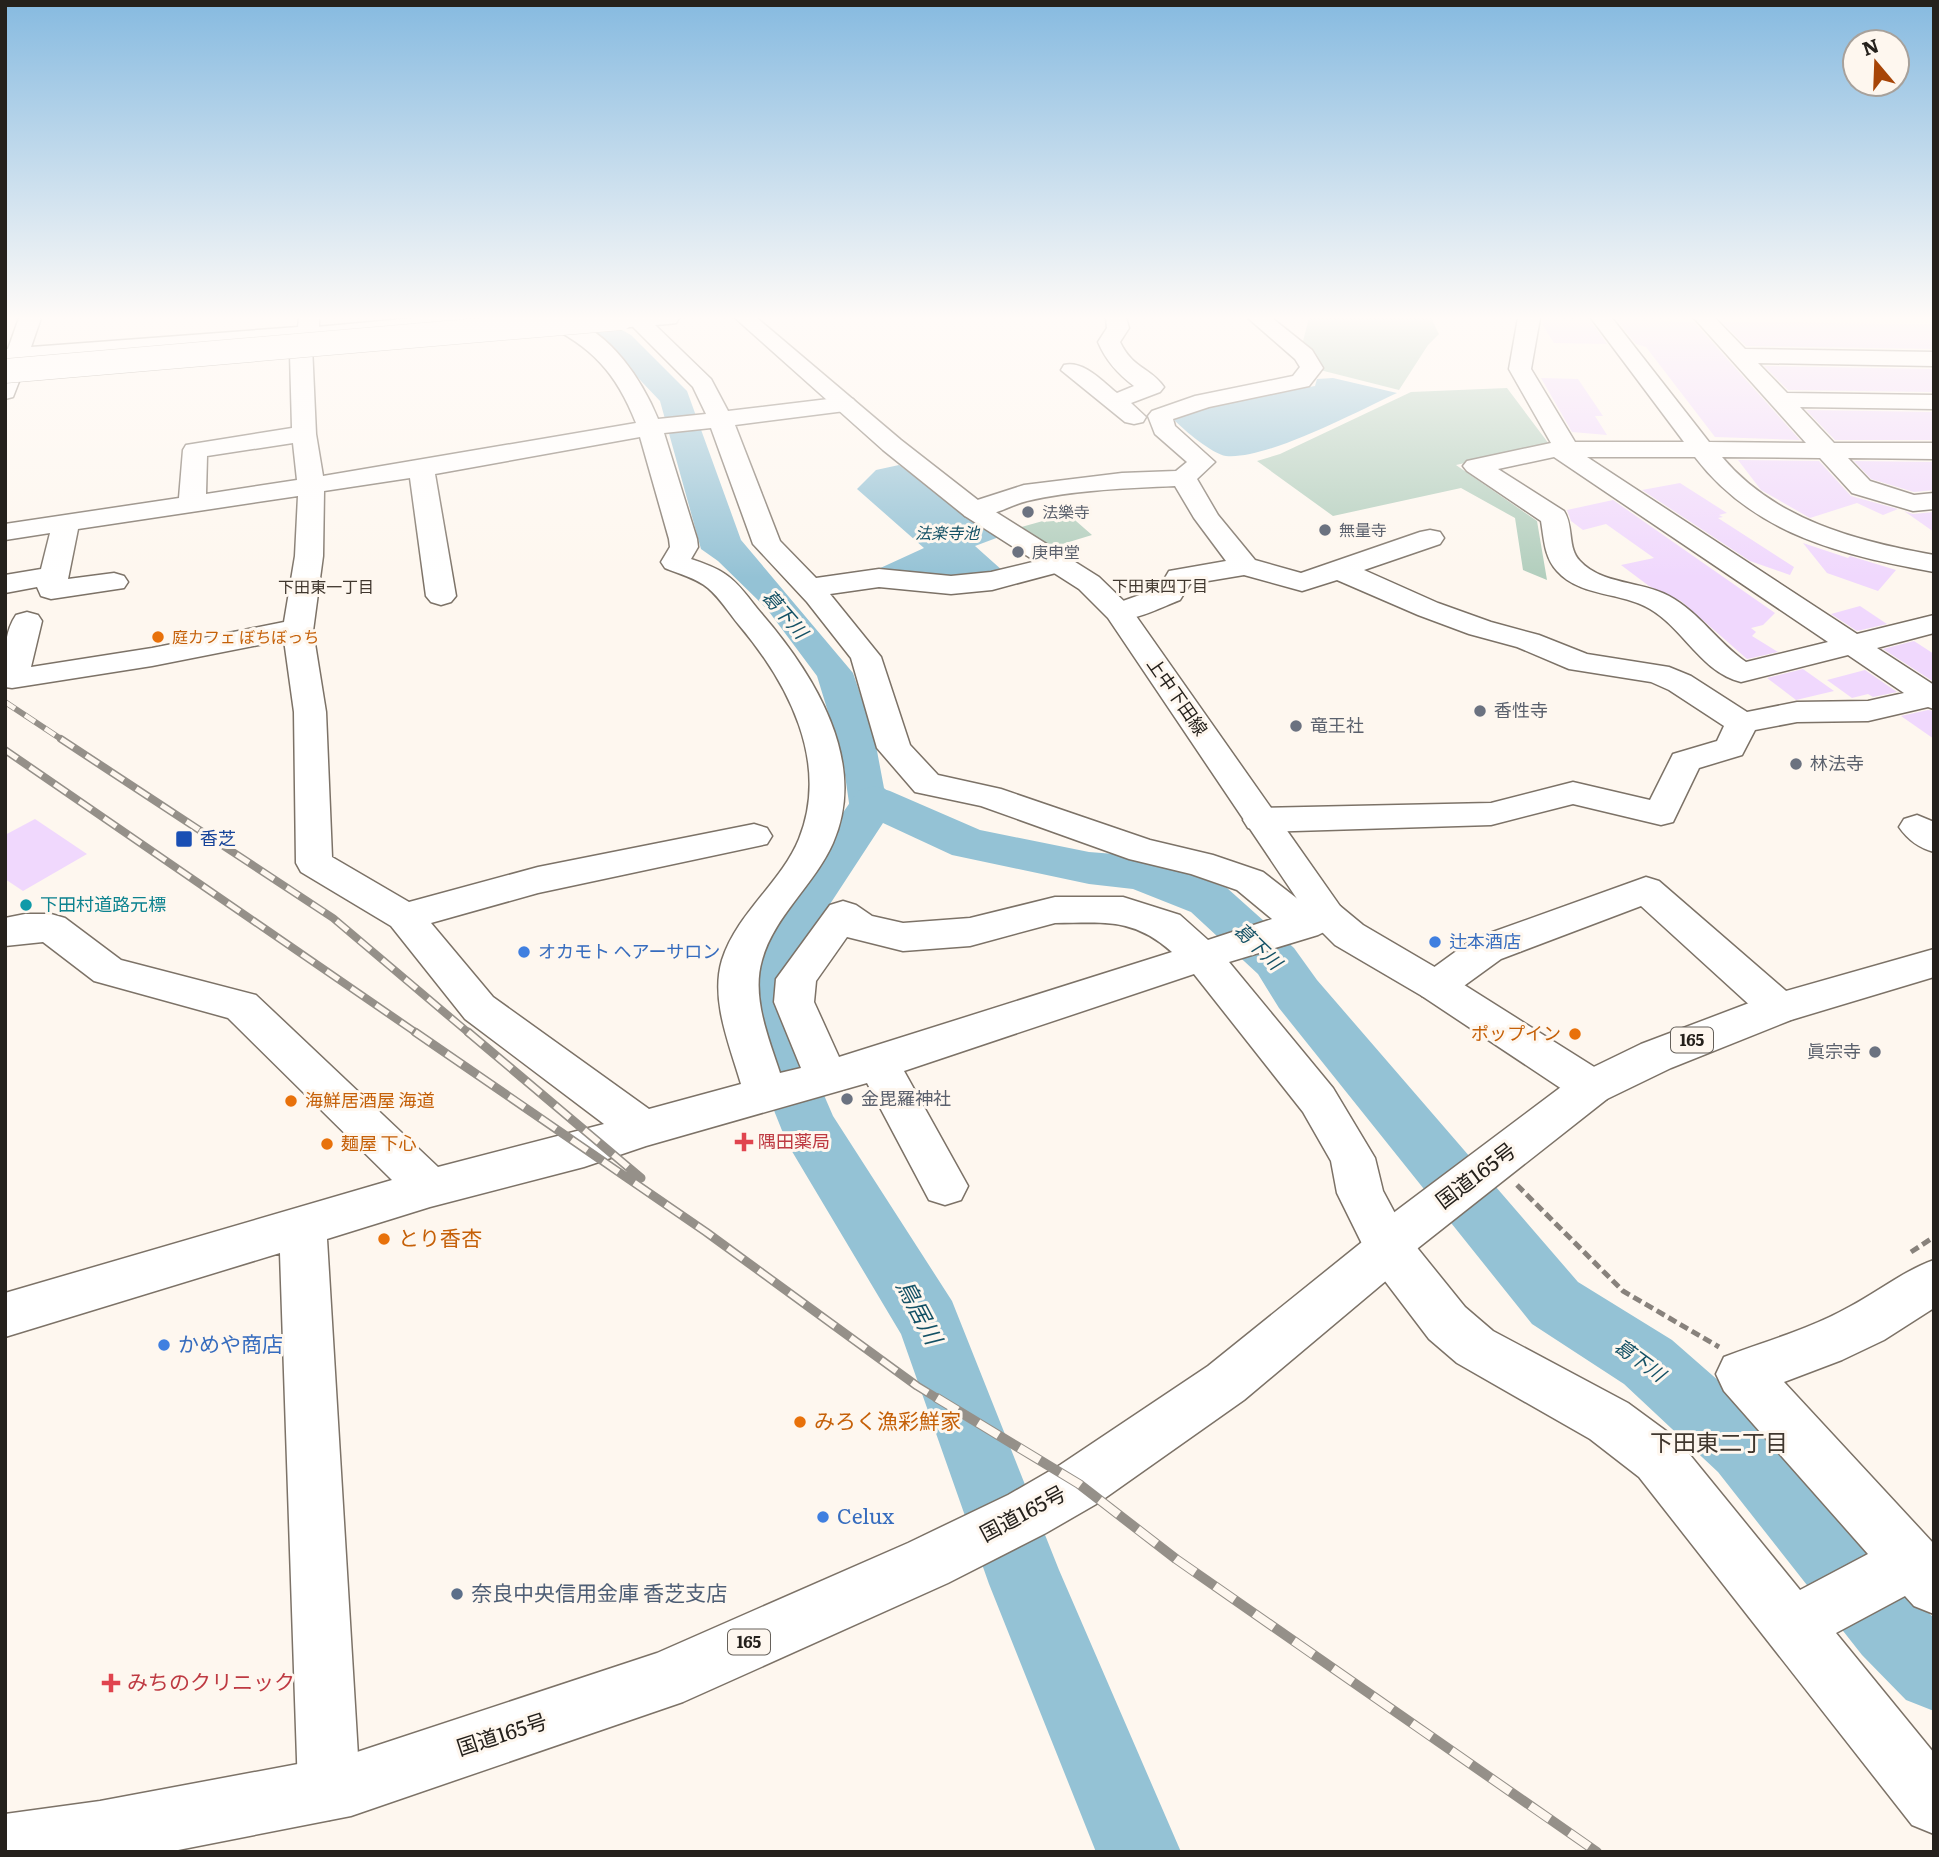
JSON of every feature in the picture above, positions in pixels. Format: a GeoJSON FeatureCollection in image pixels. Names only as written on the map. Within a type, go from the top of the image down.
{"type":"FeatureCollection","features":[{"type":"Feature","properties":{"kind":"main road"},"geometry":{"type":"LineString","coordinates":[[305,405],[304,433],[312,486],[309,556],[298,628],[310,712],[314,863],[404,917],[479,1008],[643,1129]]}},
{"type":"Feature","properties":{"kind":"main road"},"geometry":{"type":"LineString","coordinates":[[640,405],[683,539],[684,547],[675,562],[718,582],[754,622],[790,668],[809,705],[824,752],[827,786],[821,826],[805,859],[762,918],[742,961],[737,992],[765,1094]]}},
{"type":"Feature","properties":{"kind":"main road"},"geometry":{"type":"LineString","coordinates":[[713,405],[767,544],[809,588],[866,657],[894,748],[927,784],[989,797],[1142,850],[1200,863],[1250,881],[1315,920]]}},
{"type":"Feature","properties":{"kind":"main road"},"geometry":{"type":"LineString","coordinates":[[5,532],[421,470],[648,428],[839,405]]}},
{"type":"Feature","properties":{"kind":"main road","name":"上中下田線"},"geometry":{"type":"LineString","coordinates":[[846,405],[974,510],[1089,583],[1119,612],[1261,820],[1315,920],[1349,935],[1436,986],[1592,1087]]}},
{"type":"Feature","properties":{"kind":"main road"},"geometry":{"type":"LineString","coordinates":[[1118,405],[1146,423],[1163,424]]}},
{"type":"Feature","properties":{"kind":"main road"},"geometry":{"type":"LineString","coordinates":[[974,510],[1024,493],[1122,481],[1183,478],[1202,462],[1164,429],[1160,416],[1193,405]]}},
{"type":"Feature","properties":{"kind":"main road"},"geometry":{"type":"LineString","coordinates":[[1539,405],[1562,449],[1933,698]]}},
{"type":"Feature","properties":{"kind":"main road"},"geometry":{"type":"LineString","coordinates":[[1668,405],[1702,449],[1742,493],[1792,522],[1857,547],[1934,564]]}},
{"type":"Feature","properties":{"kind":"main road"},"geometry":{"type":"LineString","coordinates":[[1783,405],[1861,488],[1913,503],[1934,501]]}},
{"type":"Feature","properties":{"kind":"main road"},"geometry":{"type":"LineString","coordinates":[[192,503],[195,450],[304,433]]}},
{"type":"Feature","properties":{"kind":"main road"},"geometry":{"type":"LineString","coordinates":[[1934,451],[1562,449],[1476,466],[1554,517],[1563,558],[1574,571],[1596,582],[1640,594],[1669,608],[1679,615],[1708,649],[1741,673],[1934,624]]}},
{"type":"Feature","properties":{"kind":"main road"},"geometry":{"type":"LineString","coordinates":[[421,470],[441,596]]}},
{"type":"Feature","properties":{"kind":"main road"},"geometry":{"type":"LineString","coordinates":[[1183,478],[1207,518],[1245,566]]}},
{"type":"Feature","properties":{"kind":"main road"},"geometry":{"type":"LineString","coordinates":[[65,523],[51,590],[114,582]]}},
{"type":"Feature","properties":{"kind":"main road"},"geometry":{"type":"LineString","coordinates":[[1119,612],[1170,594],[1179,577],[1245,566],[1302,582],[1430,538]]}},
{"type":"Feature","properties":{"kind":"main road"},"geometry":{"type":"LineString","coordinates":[[809,588],[879,578],[951,585],[1037,571],[1057,564]]}},
{"type":"Feature","properties":{"kind":"main road"},"geometry":{"type":"LineString","coordinates":[[1339,570],[1428,609],[1480,628],[1528,641],[1580,662],[1658,674],[1680,683],[1742,723],[1797,712],[1868,711],[1933,698]]}},
{"type":"Feature","properties":{"kind":"main road"},"geometry":{"type":"LineString","coordinates":[[5,584],[54,576]]}},
{"type":"Feature","properties":{"kind":"main road"},"geometry":{"type":"LineString","coordinates":[[27,621],[12,679],[152,657],[298,628]]}},
{"type":"Feature","properties":{"kind":"main road"},"geometry":{"type":"LineString","coordinates":[[1261,820],[1491,814],[1573,793],[1661,814],[1685,761],[1730,748],[1742,723]]}},
{"type":"Feature","properties":{"kind":"main road"},"geometry":{"type":"LineString","coordinates":[[404,917],[538,880],[754,836]]}},
{"type":"Feature","properties":{"kind":"main road"},"geometry":{"type":"LineString","coordinates":[[1436,986],[1486,948],[1646,890],[1779,1008]]}},
{"type":"Feature","properties":{"kind":"main road"},"geometry":{"type":"LineString","coordinates":[[825,1077],[794,1002],[796,979],[843,914],[860,927],[903,937],[970,932],[1055,909],[1124,910],[1166,925],[1203,957],[1318,1100],[1353,1158],[1360,1193],[1447,1323],[1475,1347],[1609,1422],[1658,1458],[1934,1803]]}},
{"type":"Feature","properties":{"kind":"main road"},"geometry":{"type":"LineString","coordinates":[[5,1315],[430,1188],[584,1149],[643,1129],[878,1063],[1315,920]]}},
{"type":"Feature","properties":{"kind":"main road"},"geometry":{"type":"LineString","coordinates":[[12,924],[51,928],[108,971],[242,1006],[430,1188]]}},
{"type":"Feature","properties":{"kind":"main road","name":"国道165号"},"geometry":{"type":"LineString","coordinates":[[5,1846],[100,1833],[351,1785],[662,1681],[928,1563],[1027,1514],[1079,1484],[1226,1383],[1486,1168],[1592,1087],[1694,1040],[1779,1008],[1934,963]]}},
{"type":"Feature","properties":{"kind":"main road"},"geometry":{"type":"LineString","coordinates":[[878,1063],[945,1186]]}},
{"type":"Feature","properties":{"kind":"main road"},"geometry":{"type":"LineString","coordinates":[[303,1227],[329,1789]]}},
{"type":"Feature","properties":{"kind":"main road"},"geometry":{"type":"LineString","coordinates":[[1793,1625],[1922,1574],[1742,1374],[1866,1324],[1934,1281]]}},
{"type":"Feature","properties":{"kind":"path"},"geometry":{"type":"LineString","coordinates":[[1486,1168],[1623,1291],[1720,1348],[1742,1374]]}},
{"type":"Feature","properties":{"kind":"green space"},"geometry":{"type":"Polygon","coordinates":[[[1384,405],[1519,405],[1549,444],[1456,465],[1537,521],[1547,580],[1523,570],[1515,518],[1461,488],[1333,516],[1257,461],[1280,454],[1384,405]]]}},
{"type":"Feature","properties":{"kind":"green space"},"geometry":{"type":"Polygon","coordinates":[[[1068,514],[1092,535],[1046,549],[1014,529],[1068,514]]]}},
{"type":"Feature","properties":{"kind":"water"},"geometry":{"type":"Polygon","coordinates":[[[661,405],[692,405],[741,540],[853,673],[874,735],[884,788],[900,804],[876,821],[850,810],[843,761],[817,676],[767,609],[718,561],[701,549],[661,405]]]}},
{"type":"Feature","properties":{"kind":"water"},"geometry":{"type":"Polygon","coordinates":[[[1211,405],[1372,405],[1288,443],[1244,455],[1226,456],[1213,451],[1174,420],[1211,405]]]}},
{"type":"Feature","properties":{"kind":"water","name":"法楽寺池"},"geometry":{"type":"Polygon","coordinates":[[[899,465],[999,537],[975,546],[1003,571],[953,577],[876,570],[924,548],[857,489],[876,470],[899,465]]]}},
{"type":"Feature","properties":{"kind":"building"},"geometry":{"type":"Polygon","coordinates":[[[1556,405],[1595,405],[1603,416],[1595,416],[1607,435],[1572,432],[1556,405]]]}},
{"type":"Feature","properties":{"kind":"building"},"geometry":{"type":"Polygon","coordinates":[[[1690,405],[1768,405],[1800,440],[1715,437],[1690,405]]]}},
{"type":"Feature","properties":{"kind":"building"},"geometry":{"type":"Polygon","coordinates":[[[1806,410],[1934,412],[1934,440],[1835,440],[1806,410]]]}},
{"type":"Feature","properties":{"kind":"building"},"geometry":{"type":"Polygon","coordinates":[[[1738,460],[1819,461],[1851,496],[1898,509],[1883,515],[1857,503],[1810,518],[1761,490],[1738,460]]]}},
{"type":"Feature","properties":{"kind":"building"},"geometry":{"type":"Polygon","coordinates":[[[1854,461],[1934,462],[1934,490],[1914,492],[1871,479],[1854,461]]]}},
{"type":"Feature","properties":{"kind":"building"},"geometry":{"type":"Polygon","coordinates":[[[1680,483],[1727,513],[1719,515],[1723,517],[1718,518],[1794,567],[1790,575],[1750,561],[1642,490],[1680,483]]]}},
{"type":"Feature","properties":{"kind":"building"},"geometry":{"type":"Polygon","coordinates":[[[1613,500],[1775,613],[1763,625],[1751,628],[1756,632],[1752,636],[1778,652],[1747,659],[1681,601],[1649,586],[1621,565],[1654,558],[1606,524],[1583,530],[1571,521],[1567,510],[1613,500]]]}},
{"type":"Feature","properties":{"kind":"building"},"geometry":{"type":"Polygon","coordinates":[[[1904,511],[1913,514],[1934,512],[1934,532],[1904,511]]]}},
{"type":"Feature","properties":{"kind":"building"},"geometry":{"type":"Polygon","coordinates":[[[1803,543],[1896,570],[1878,591],[1827,573],[1803,543]]]}},
{"type":"Feature","properties":{"kind":"building"},"geometry":{"type":"Polygon","coordinates":[[[1860,606],[1887,624],[1857,631],[1831,614],[1860,606]]]}},
{"type":"Feature","properties":{"kind":"building"},"geometry":{"type":"Polygon","coordinates":[[[1914,641],[1934,654],[1934,682],[1883,649],[1914,641]]]}},
{"type":"Feature","properties":{"kind":"building"},"geometry":{"type":"Polygon","coordinates":[[[1803,669],[1834,691],[1796,700],[1767,678],[1803,669]]]}},
{"type":"Feature","properties":{"kind":"building"},"geometry":{"type":"Polygon","coordinates":[[[1865,670],[1897,692],[1852,698],[1827,680],[1865,670]]]}},
{"type":"Feature","properties":{"kind":"building"},"geometry":{"type":"Polygon","coordinates":[[[1934,711],[1934,739],[1901,716],[1934,711]]]}},
{"type":"Feature","properties":{"kind":"building"},"geometry":{"type":"Polygon","coordinates":[[[35,819],[87,854],[23,891],[5,879],[5,835],[35,819]]]}},
{"type":"Feature","properties":{"kind":"waterway","name":"葛下川"},"geometry":{"type":"LineString","coordinates":[[1139,1852],[1027,1584],[929,1322],[808,1126],[768,1028],[760,981],[776,946],[874,801],[969,844],[1089,868],[1140,873],[1209,900],[1276,961],[1298,994],[1555,1303],[1648,1362],[1743,1448],[1889,1628],[1934,1672]]}},
{"type":"Feature","properties":{"kind":"railway"},"geometry":{"type":"LineString","coordinates":[[5,702],[64,741]]}},
{"type":"Feature","properties":{"kind":"railway"},"geometry":{"type":"LineString","coordinates":[[61,739],[333,918],[470,1034]]}},
{"type":"Feature","properties":{"kind":"railway"},"geometry":{"type":"LineString","coordinates":[[5,750],[418,1034]]}},
{"type":"Feature","properties":{"kind":"railway"},"geometry":{"type":"LineString","coordinates":[[415,1032],[706,1232],[940,1400]]}},
{"type":"Feature","properties":{"kind":"railway"},"geometry":{"type":"LineString","coordinates":[[468,1032],[641,1178]]}},
{"type":"Feature","properties":{"kind":"railway"},"geometry":{"type":"LineString","coordinates":[[937,1398],[1079,1484],[1176,1559],[1597,1852]]}},
{"type":"Feature","properties":{"kind":"place","name":"法樂寺"},"geometry":{"type":"Point","coordinates":[1028,512]}},
{"type":"Feature","properties":{"kind":"place","name":"無量寺"},"geometry":{"type":"Point","coordinates":[1325,530]}},
{"type":"Feature","properties":{"kind":"place","name":"庚申堂"},"geometry":{"type":"Point","coordinates":[1018,552]}},
{"type":"Feature","properties":{"kind":"place","name":"庭カフェ ぼちぼっち"},"geometry":{"type":"Point","coordinates":[158,637]}},
{"type":"Feature","properties":{"kind":"place","name":"香性寺"},"geometry":{"type":"Point","coordinates":[1480,711]}},
{"type":"Feature","properties":{"kind":"place","name":"竜王社"},"geometry":{"type":"Point","coordinates":[1296,726]}},
{"type":"Feature","properties":{"kind":"place","name":"林法寺"},"geometry":{"type":"Point","coordinates":[1796,764]}},
{"type":"Feature","properties":{"kind":"place","name":"香芝"},"geometry":{"type":"Point","coordinates":[184,839]}},
{"type":"Feature","properties":{"kind":"place","name":"下田村道路元標"},"geometry":{"type":"Point","coordinates":[26,905]}},
{"type":"Feature","properties":{"kind":"place","name":"辻本酒店"},"geometry":{"type":"Point","coordinates":[1435,942]}},
{"type":"Feature","properties":{"kind":"place","name":"オカモト ヘアーサロン"},"geometry":{"type":"Point","coordinates":[524,952]}},
{"type":"Feature","properties":{"kind":"place","name":"ポップイン"},"geometry":{"type":"Point","coordinates":[1575,1034]}},
{"type":"Feature","properties":{"kind":"place","name":"眞宗寺"},"geometry":{"type":"Point","coordinates":[1875,1052]}},
{"type":"Feature","properties":{"kind":"place","name":"金毘羅神社"},"geometry":{"type":"Point","coordinates":[847,1099]}},
{"type":"Feature","properties":{"kind":"place","name":"海鮮居酒屋 海道"},"geometry":{"type":"Point","coordinates":[291,1101]}},
{"type":"Feature","properties":{"kind":"place","name":"隅田薬局"},"geometry":{"type":"Point","coordinates":[744,1142]}},
{"type":"Feature","properties":{"kind":"place","name":"麺屋 下心"},"geometry":{"type":"Point","coordinates":[327,1144]}},
{"type":"Feature","properties":{"kind":"place","name":"とり香杏"},"geometry":{"type":"Point","coordinates":[384,1239]}},
{"type":"Feature","properties":{"kind":"place","name":"かめや商店"},"geometry":{"type":"Point","coordinates":[164,1345]}},
{"type":"Feature","properties":{"kind":"place","name":"みろく漁彩鮮家"},"geometry":{"type":"Point","coordinates":[800,1422]}},
{"type":"Feature","properties":{"kind":"place","name":"Celux"},"geometry":{"type":"Point","coordinates":[823,1517]}},
{"type":"Feature","properties":{"kind":"place","name":"奈良中央信用金庫 香芝支店"},"geometry":{"type":"Point","coordinates":[457,1594]}},
{"type":"Feature","properties":{"kind":"place","name":"みちのクリニック"},"geometry":{"type":"Point","coordinates":[111,1683]}},
{"type":"Feature","properties":{"kind":"district","name":"下田東四丁目"},"geometry":{"type":"Point","coordinates":[1160,586]}},
{"type":"Feature","properties":{"kind":"district","name":"下田東一丁目"},"geometry":{"type":"Point","coordinates":[326,587]}},
{"type":"Feature","properties":{"kind":"district","name":"下田東二丁目"},"geometry":{"type":"Point","coordinates":[1719,1443]}},
{"type":"Feature","properties":{"kind":"water label","name":"鳥居川"},"geometry":{"type":"Point","coordinates":[919,1312]}}]}
